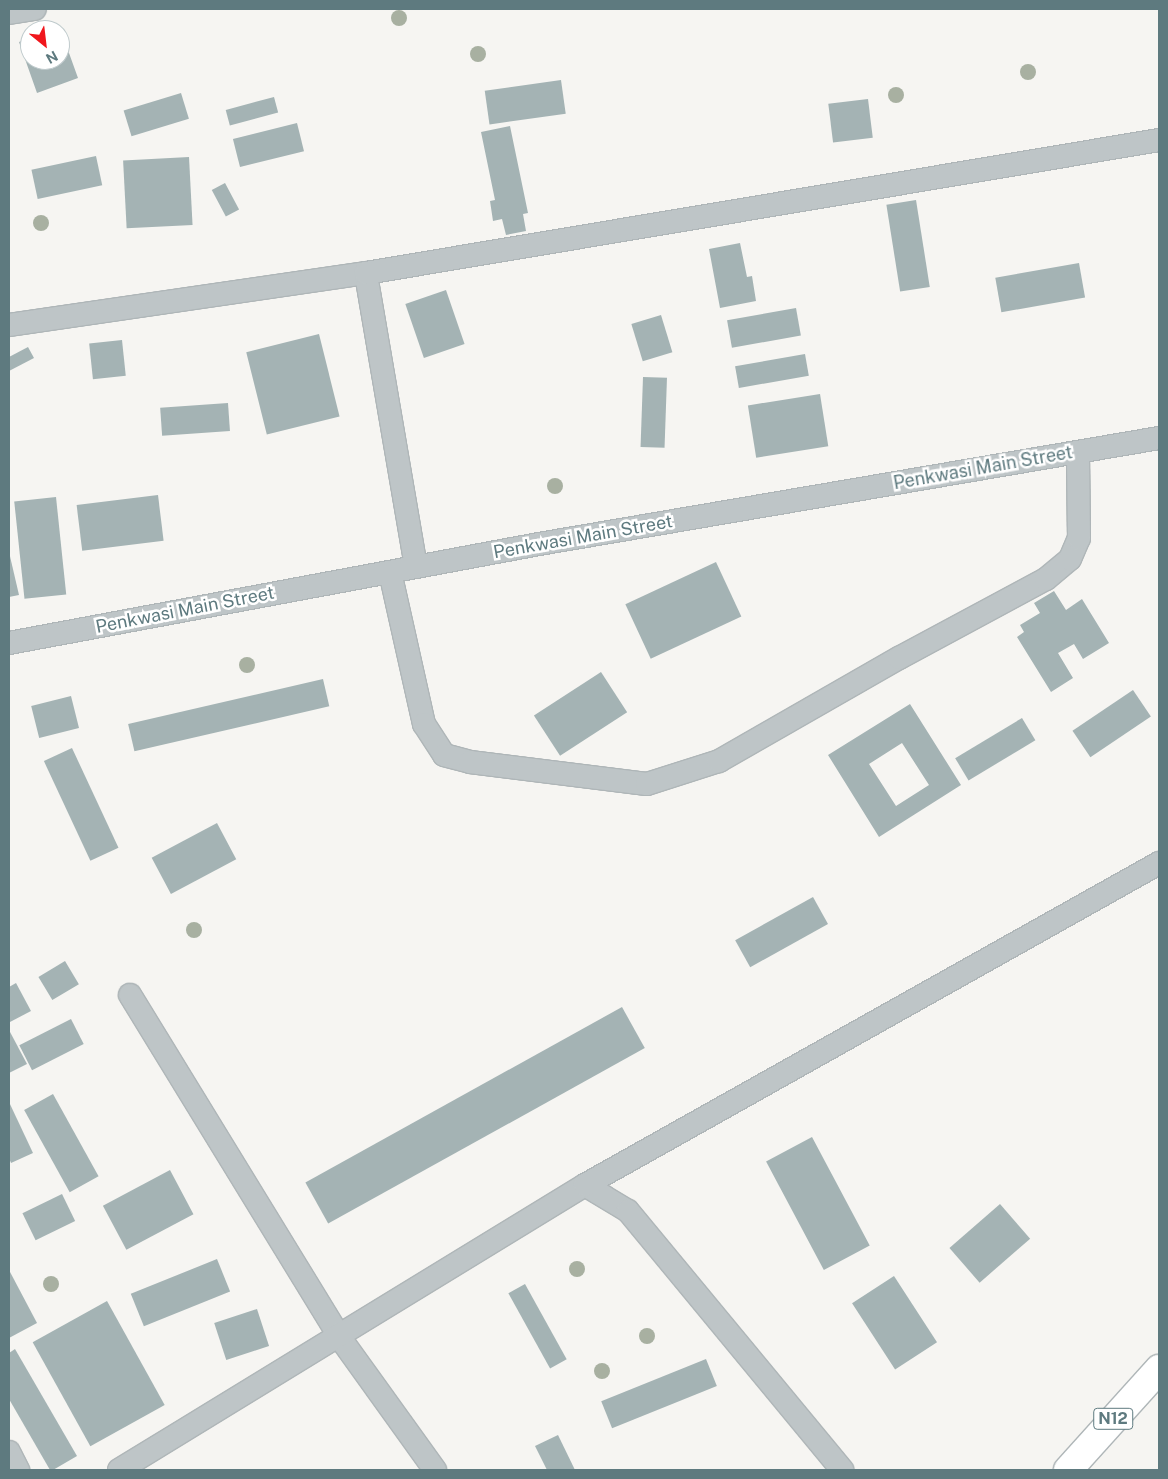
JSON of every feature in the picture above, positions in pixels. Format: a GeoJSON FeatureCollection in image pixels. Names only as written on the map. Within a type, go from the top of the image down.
{"type":"FeatureCollection","features":[{"type":"Feature","properties":{"kind":"highway","name":"N12"},"geometry":{"type":"LineString","coordinates":[[1068,1470],[1159,1369]]}},
{"type":"Feature","properties":{"kind":"street"},"geometry":{"type":"LineString","coordinates":[[9,13],[35,9]]}},
{"type":"Feature","properties":{"kind":"street"},"geometry":{"type":"LineString","coordinates":[[9,325],[366,273],[1159,140]]}},
{"type":"Feature","properties":{"kind":"street"},"geometry":{"type":"LineString","coordinates":[[366,273],[416,567]]}},
{"type":"Feature","properties":{"kind":"street","name":"Penkwasi Main Street"},"geometry":{"type":"LineString","coordinates":[[9,643],[416,567],[1159,438]]}},
{"type":"Feature","properties":{"kind":"street"},"geometry":{"type":"LineString","coordinates":[[390,572],[424,724],[444,754],[470,762],[647,784],[719,761],[898,658],[1046,578],[1070,559],[1079,538],[1078,452]]}},
{"type":"Feature","properties":{"kind":"street"},"geometry":{"type":"LineString","coordinates":[[119,1470],[585,1185],[1159,863]]}},
{"type":"Feature","properties":{"kind":"street"},"geometry":{"type":"LineString","coordinates":[[130,995],[338,1335],[435,1470]]}},
{"type":"Feature","properties":{"kind":"street"},"geometry":{"type":"LineString","coordinates":[[585,1185],[628,1211],[842,1470]]}},
{"type":"Feature","properties":{"kind":"street"},"geometry":{"type":"LineString","coordinates":[[9,1452],[18,1470]]}},
{"type":"Feature","properties":{"kind":"building"},"geometry":{"type":"Polygon","coordinates":[[[70,56],[78,78],[37,93],[29,70],[70,70],[70,56]]]}},
{"type":"Feature","properties":{"kind":"building"},"geometry":{"type":"Polygon","coordinates":[[[561,80],[566,114],[489,124],[485,91],[561,80]]]}},
{"type":"Feature","properties":{"kind":"building"},"geometry":{"type":"Polygon","coordinates":[[[181,93],[189,119],[132,136],[124,111],[181,93]]]}},
{"type":"Feature","properties":{"kind":"building"},"geometry":{"type":"Polygon","coordinates":[[[274,97],[278,112],[230,125],[226,110],[274,97]]]}},
{"type":"Feature","properties":{"kind":"building"},"geometry":{"type":"Polygon","coordinates":[[[868,99],[873,138],[833,143],[828,104],[868,99]]]}},
{"type":"Feature","properties":{"kind":"building"},"geometry":{"type":"Polygon","coordinates":[[[297,123],[304,151],[240,167],[233,139],[297,123]]]}},
{"type":"Feature","properties":{"kind":"building"},"geometry":{"type":"Polygon","coordinates":[[[510,126],[528,213],[523,214],[526,231],[506,235],[502,219],[493,221],[490,201],[495,200],[481,132],[510,126]]]}},
{"type":"Feature","properties":{"kind":"building"},"geometry":{"type":"Polygon","coordinates":[[[96,156],[102,185],[38,199],[31,170],[96,156]]]}},
{"type":"Feature","properties":{"kind":"building"},"geometry":{"type":"Polygon","coordinates":[[[189,157],[193,225],[127,228],[123,160],[189,157]]]}},
{"type":"Feature","properties":{"kind":"building"},"geometry":{"type":"Polygon","coordinates":[[[225,183],[239,209],[226,217],[212,190],[225,183]]]}},
{"type":"Feature","properties":{"kind":"building"},"geometry":{"type":"Polygon","coordinates":[[[916,200],[930,287],[900,292],[886,205],[916,200]]]}},
{"type":"Feature","properties":{"kind":"building"},"geometry":{"type":"Polygon","coordinates":[[[740,243],[747,277],[752,276],[756,301],[720,308],[709,249],[740,243]]]}},
{"type":"Feature","properties":{"kind":"building"},"geometry":{"type":"Polygon","coordinates":[[[1079,263],[1085,297],[1001,312],[995,278],[1079,263]]]}},
{"type":"Feature","properties":{"kind":"building"},"geometry":{"type":"Polygon","coordinates":[[[446,290],[465,344],[424,358],[405,304],[446,290]]]}},
{"type":"Feature","properties":{"kind":"building"},"geometry":{"type":"Polygon","coordinates":[[[796,308],[801,336],[732,348],[727,320],[796,308]]]}},
{"type":"Feature","properties":{"kind":"building"},"geometry":{"type":"Polygon","coordinates":[[[661,315],[672,352],[643,361],[631,324],[661,315]]]}},
{"type":"Feature","properties":{"kind":"building"},"geometry":{"type":"Polygon","coordinates":[[[319,334],[340,416],[267,435],[246,352],[319,334]]]}},
{"type":"Feature","properties":{"kind":"building"},"geometry":{"type":"Polygon","coordinates":[[[122,340],[126,376],[93,379],[89,343],[122,340]]]}},
{"type":"Feature","properties":{"kind":"building"},"geometry":{"type":"Polygon","coordinates":[[[28,347],[34,358],[9,371],[9,357],[28,347]]]}},
{"type":"Feature","properties":{"kind":"building"},"geometry":{"type":"Polygon","coordinates":[[[805,354],[809,376],[739,388],[735,366],[805,354]]]}},
{"type":"Feature","properties":{"kind":"building"},"geometry":{"type":"Polygon","coordinates":[[[643,377],[667,378],[665,448],[641,447],[643,377]]]}},
{"type":"Feature","properties":{"kind":"building"},"geometry":{"type":"Polygon","coordinates":[[[820,394],[828,446],[756,458],[748,405],[820,394]]]}},
{"type":"Feature","properties":{"kind":"building"},"geometry":{"type":"Polygon","coordinates":[[[228,403],[230,431],[162,436],[160,408],[228,403]]]}},
{"type":"Feature","properties":{"kind":"building"},"geometry":{"type":"Polygon","coordinates":[[[158,495],[164,541],[82,551],[77,505],[158,495]]]}},
{"type":"Feature","properties":{"kind":"building"},"geometry":{"type":"Polygon","coordinates":[[[56,497],[66,594],[24,599],[14,501],[56,497]]]}},
{"type":"Feature","properties":{"kind":"building"},"geometry":{"type":"Polygon","coordinates":[[[9,552],[19,595],[9,597],[9,552]]]}},
{"type":"Feature","properties":{"kind":"building"},"geometry":{"type":"Polygon","coordinates":[[[716,562],[741,616],[651,659],[625,604],[716,562]]]}},
{"type":"Feature","properties":{"kind":"building"},"geometry":{"type":"Polygon","coordinates":[[[1054,591],[1066,610],[1082,599],[1109,643],[1083,659],[1074,644],[1058,653],[1073,678],[1051,692],[1017,637],[1024,632],[1020,625],[1040,613],[1034,603],[1054,591]]]}},
{"type":"Feature","properties":{"kind":"building"},"geometry":{"type":"Polygon","coordinates":[[[601,672],[627,712],[560,756],[534,716],[601,672]]]}},
{"type":"Feature","properties":{"kind":"building"},"geometry":{"type":"Polygon","coordinates":[[[323,679],[329,706],[134,751],[128,724],[323,679]]]}},
{"type":"Feature","properties":{"kind":"building"},"geometry":{"type":"Polygon","coordinates":[[[1133,690],[1151,717],[1090,757],[1072,731],[1133,690]]]}},
{"type":"Feature","properties":{"kind":"building"},"geometry":{"type":"Polygon","coordinates":[[[71,696],[79,728],[39,738],[31,706],[71,696]]]}},
{"type":"Feature","properties":{"kind":"building"},"geometry":{"type":"Polygon","coordinates":[[[910,704],[961,785],[879,837],[828,755],[910,704]],[[902,743],[869,764],[896,806],[929,785],[902,743]]]}},
{"type":"Feature","properties":{"kind":"building"},"geometry":{"type":"Polygon","coordinates":[[[1022,718],[1035,740],[969,780],[955,758],[1022,718]]]}},
{"type":"Feature","properties":{"kind":"building"},"geometry":{"type":"Polygon","coordinates":[[[72,748],[118,848],[90,861],[44,761],[72,748]]]}},
{"type":"Feature","properties":{"kind":"building"},"geometry":{"type":"Polygon","coordinates":[[[217,823],[236,859],[171,894],[152,858],[217,823]]]}},
{"type":"Feature","properties":{"kind":"building"},"geometry":{"type":"Polygon","coordinates":[[[813,897],[828,924],[750,967],[735,940],[813,897]]]}},
{"type":"Feature","properties":{"kind":"building"},"geometry":{"type":"Polygon","coordinates":[[[65,961],[79,984],[52,1000],[38,977],[65,961]]]}},
{"type":"Feature","properties":{"kind":"building"},"geometry":{"type":"Polygon","coordinates":[[[16,983],[31,1011],[10,1022],[9,987],[16,983]]]}},
{"type":"Feature","properties":{"kind":"building"},"geometry":{"type":"Polygon","coordinates":[[[622,1007],[645,1048],[328,1224],[305,1183],[622,1007]]]}},
{"type":"Feature","properties":{"kind":"building"},"geometry":{"type":"Polygon","coordinates":[[[71,1019],[84,1044],[32,1070],[19,1045],[71,1019]]]}},
{"type":"Feature","properties":{"kind":"building"},"geometry":{"type":"Polygon","coordinates":[[[9,1030],[27,1064],[9,1073],[9,1030]]]}},
{"type":"Feature","properties":{"kind":"building"},"geometry":{"type":"Polygon","coordinates":[[[53,1094],[99,1176],[70,1192],[24,1110],[53,1094]]]}},
{"type":"Feature","properties":{"kind":"building"},"geometry":{"type":"Polygon","coordinates":[[[9,1102],[33,1153],[11,1163],[9,1158],[9,1102]]]}},
{"type":"Feature","properties":{"kind":"building"},"geometry":{"type":"Polygon","coordinates":[[[812,1137],[870,1246],[824,1270],[766,1161],[812,1137]]]}},
{"type":"Feature","properties":{"kind":"building"},"geometry":{"type":"Polygon","coordinates":[[[170,1170],[193,1214],[126,1250],[103,1206],[170,1170]]]}},
{"type":"Feature","properties":{"kind":"building"},"geometry":{"type":"Polygon","coordinates":[[[62,1194],[75,1221],[36,1240],[22,1213],[62,1194]]]}},
{"type":"Feature","properties":{"kind":"building"},"geometry":{"type":"Polygon","coordinates":[[[1000,1204],[1030,1239],[980,1283],[949,1248],[1000,1204]]]}},
{"type":"Feature","properties":{"kind":"building"},"geometry":{"type":"Polygon","coordinates":[[[217,1259],[230,1291],[144,1326],[131,1294],[217,1259]]]}},
{"type":"Feature","properties":{"kind":"building"},"geometry":{"type":"Polygon","coordinates":[[[9,1270],[37,1323],[9,1338],[9,1270]]]}},
{"type":"Feature","properties":{"kind":"building"},"geometry":{"type":"Polygon","coordinates":[[[894,1276],[937,1342],[895,1369],[852,1303],[894,1276]]]}},
{"type":"Feature","properties":{"kind":"building"},"geometry":{"type":"Polygon","coordinates":[[[525,1284],[567,1359],[550,1368],[508,1293],[525,1284]]]}},
{"type":"Feature","properties":{"kind":"building"},"geometry":{"type":"Polygon","coordinates":[[[107,1301],[165,1405],[90,1446],[33,1342],[107,1301]]]}},
{"type":"Feature","properties":{"kind":"building"},"geometry":{"type":"Polygon","coordinates":[[[257,1309],[269,1346],[226,1360],[214,1323],[257,1309]]]}},
{"type":"Feature","properties":{"kind":"building"},"geometry":{"type":"Polygon","coordinates":[[[15,1349],[77,1456],[53,1470],[50,1470],[9,1399],[9,1353],[15,1349]]]}},
{"type":"Feature","properties":{"kind":"building"},"geometry":{"type":"Polygon","coordinates":[[[706,1359],[717,1386],[612,1428],[601,1401],[706,1359]]]}},
{"type":"Feature","properties":{"kind":"building"},"geometry":{"type":"Polygon","coordinates":[[[558,1435],[575,1470],[547,1470],[535,1446],[558,1435]]]}}]}
